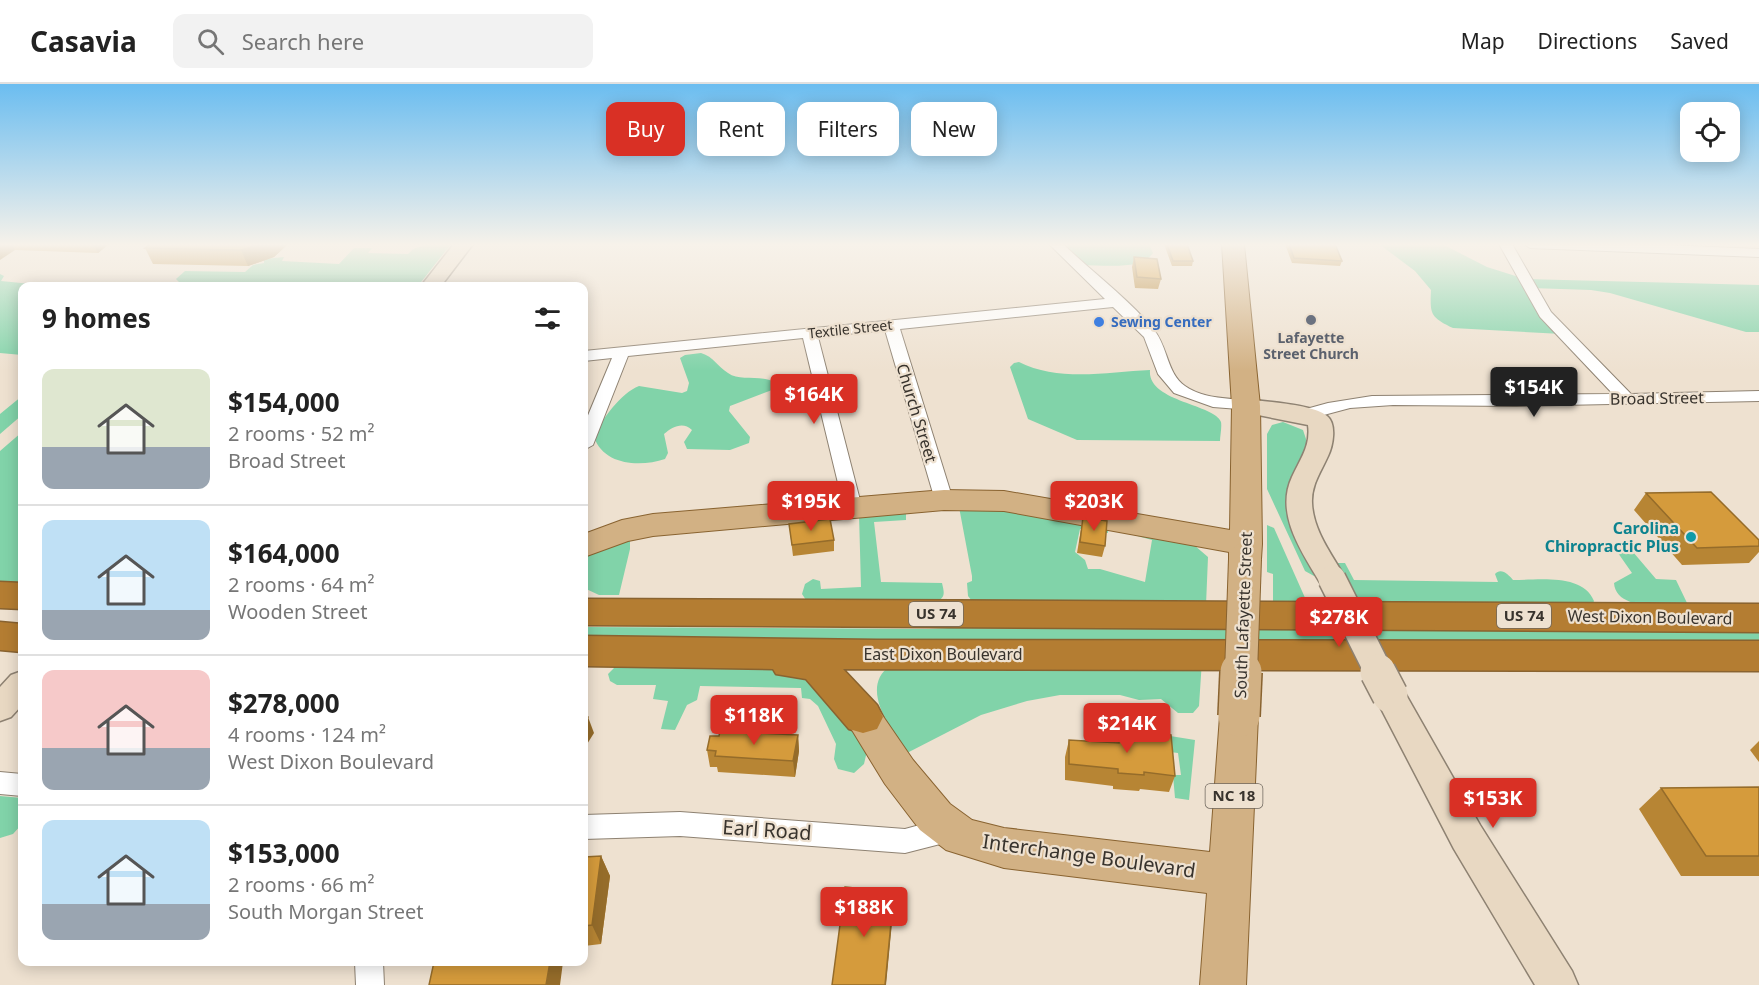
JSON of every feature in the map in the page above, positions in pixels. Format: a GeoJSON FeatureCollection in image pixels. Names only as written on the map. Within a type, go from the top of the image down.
{"type":"FeatureCollection","features":[{"type":"Feature","properties":{"kind":"highway"},"geometry":{"type":"LineString","coordinates":[[0,595],[18,596]]}},
{"type":"Feature","properties":{"kind":"highway","name":"West Dixon Boulevard"},"geometry":{"type":"LineString","coordinates":[[588,611],[1759,618]]}},
{"type":"Feature","properties":{"kind":"highway"},"geometry":{"type":"LineString","coordinates":[[0,636],[18,638]]}},
{"type":"Feature","properties":{"kind":"highway","name":"East Dixon Boulevard"},"geometry":{"type":"LineString","coordinates":[[588,651],[772,655],[1303,653],[1759,656]]}},
{"type":"Feature","properties":{"kind":"highway"},"geometry":{"type":"LineString","coordinates":[[772,655],[782,662],[816,665],[863,717]]}},
{"type":"Feature","properties":{"kind":"highway"},"geometry":{"type":"LineString","coordinates":[[863,717],[861,691],[866,675],[879,655]]}},
{"type":"Feature","properties":{"kind":"main road","name":"South Lafayette Street"},"geometry":{"type":"LineString","coordinates":[[1223,985],[1239,716],[1245,552],[1246,406],[1236,286]]}},
{"type":"Feature","properties":{"kind":"main road"},"geometry":{"type":"LineString","coordinates":[[588,544],[622,531],[653,525],[944,500],[1021,502],[1245,552]]}},
{"type":"Feature","properties":{"kind":"main road","name":"Interchange Boulevard"},"geometry":{"type":"LineString","coordinates":[[863,717],[899,772],[935,817],[949,829],[978,843],[1230,875]]}},
{"type":"Feature","properties":{"kind":"street"},"geometry":{"type":"LineString","coordinates":[[1102,286],[1153,338],[1166,375],[1176,386],[1196,397],[1305,415],[1319,422],[1321,448],[1305,474],[1299,495],[1299,509],[1390,695],[1467,837],[1558,985]]}},
{"type":"Feature","properties":{"kind":"street"},"geometry":{"type":"LineString","coordinates":[[1529,286],[1545,314],[1626,398]]}},
{"type":"Feature","properties":{"kind":"street","name":"Textile Street"},"geometry":{"type":"LineString","coordinates":[[588,356],[1117,302]]}},
{"type":"Feature","properties":{"kind":"street","name":"Church Street"},"geometry":{"type":"LineString","coordinates":[[891,326],[944,500]]}},
{"type":"Feature","properties":{"kind":"street"},"geometry":{"type":"LineString","coordinates":[[809,333],[853,508]]}},
{"type":"Feature","properties":{"kind":"street"},"geometry":{"type":"LineString","coordinates":[[588,435],[622,352]]}},
{"type":"Feature","properties":{"kind":"street","name":"Broad Street"},"geometry":{"type":"LineString","coordinates":[[1305,415],[1334,405],[1359,401],[1759,396]]}},
{"type":"Feature","properties":{"kind":"street"},"geometry":{"type":"LineString","coordinates":[[0,708],[18,688]]}},
{"type":"Feature","properties":{"kind":"street"},"geometry":{"type":"LineString","coordinates":[[0,783],[18,785]]}},
{"type":"Feature","properties":{"kind":"street","name":"Earl Road"},"geometry":{"type":"LineString","coordinates":[[588,827],[640,823],[701,825],[905,841],[939,834],[949,829]]}},
{"type":"Feature","properties":{"kind":"street"},"geometry":{"type":"LineString","coordinates":[[369,966],[370,985]]}},
{"type":"Feature","properties":{"kind":"green space"},"geometry":{"type":"Polygon","coordinates":[[[0,286],[18,286],[18,355],[0,353],[0,286]]]}},
{"type":"Feature","properties":{"kind":"green space"},"geometry":{"type":"Polygon","coordinates":[[[1428,286],[1759,286],[1759,332],[1746,332],[1610,293],[1531,288],[1562,334],[1453,328],[1433,314],[1431,290],[1428,286]]]}},
{"type":"Feature","properties":{"kind":"green space"},"geometry":{"type":"Polygon","coordinates":[[[701,353],[733,376],[763,378],[775,382],[776,386],[772,390],[730,406],[729,411],[750,437],[749,443],[730,450],[687,449],[684,442],[692,430],[681,425],[664,434],[668,453],[665,459],[655,462],[624,462],[606,454],[599,447],[594,437],[601,423],[625,395],[639,386],[682,393],[687,391],[689,383],[680,358],[701,353]]]}},
{"type":"Feature","properties":{"kind":"green space"},"geometry":{"type":"Polygon","coordinates":[[[1019,362],[1050,372],[1067,374],[1150,370],[1152,381],[1159,389],[1216,416],[1221,422],[1220,441],[1077,440],[1028,419],[1010,367],[1019,362]]]}},
{"type":"Feature","properties":{"kind":"green space"},"geometry":{"type":"Polygon","coordinates":[[[18,399],[18,418],[0,434],[0,414],[18,399]]]}},
{"type":"Feature","properties":{"kind":"green space"},"geometry":{"type":"Polygon","coordinates":[[[1283,422],[1303,430],[1309,448],[1306,458],[1316,575],[1314,576],[1305,571],[1267,489],[1267,434],[1272,425],[1283,422]]]}},
{"type":"Feature","properties":{"kind":"green space"},"geometry":{"type":"Polygon","coordinates":[[[18,435],[18,590],[0,589],[0,451],[18,435]]]}},
{"type":"Feature","properties":{"kind":"green space"},"geometry":{"type":"Polygon","coordinates":[[[993,506],[1108,529],[1108,533],[1080,529],[1075,552],[1085,560],[1088,569],[1100,569],[1145,582],[1152,540],[1123,532],[1194,545],[1208,557],[1206,605],[972,601],[968,596],[967,583],[972,581],[972,576],[959,507],[993,506]]]}},
{"type":"Feature","properties":{"kind":"green space"},"geometry":{"type":"Polygon","coordinates":[[[906,509],[906,520],[874,522],[881,582],[942,583],[944,593],[942,598],[934,603],[806,600],[802,594],[805,584],[813,579],[820,581],[821,589],[861,587],[859,514],[906,509]]]}},
{"type":"Feature","properties":{"kind":"green space"},"geometry":{"type":"Polygon","coordinates":[[[1267,525],[1274,528],[1310,609],[1273,608],[1273,574],[1267,572],[1267,525]]]}},
{"type":"Feature","properties":{"kind":"green space"},"geometry":{"type":"Polygon","coordinates":[[[630,535],[630,549],[619,595],[599,595],[588,590],[588,553],[630,535]]]}},
{"type":"Feature","properties":{"kind":"green space"},"geometry":{"type":"Polygon","coordinates":[[[1633,552],[1656,579],[1676,580],[1688,605],[1644,605],[1624,599],[1617,592],[1614,583],[1632,573],[1618,553],[1633,552]]]}},
{"type":"Feature","properties":{"kind":"green space"},"geometry":{"type":"Polygon","coordinates":[[[1335,563],[1345,563],[1354,580],[1498,582],[1495,574],[1500,571],[1513,580],[1547,579],[1570,582],[1588,592],[1594,601],[1592,605],[1356,607],[1335,563]]]}},
{"type":"Feature","properties":{"kind":"green space"},"geometry":{"type":"Polygon","coordinates":[[[1069,622],[1759,629],[1759,647],[1081,639],[588,639],[588,627],[929,629],[1069,622]]]}},
{"type":"Feature","properties":{"kind":"green space"},"geometry":{"type":"Polygon","coordinates":[[[1202,660],[1199,706],[1193,713],[1178,713],[1161,699],[1139,700],[1120,695],[1060,695],[1027,701],[981,715],[907,753],[887,722],[878,698],[877,686],[881,675],[890,666],[1202,660]]]}},
{"type":"Feature","properties":{"kind":"green space"},"geometry":{"type":"Polygon","coordinates":[[[623,664],[774,667],[819,682],[867,751],[864,764],[854,773],[838,769],[834,759],[836,744],[818,706],[810,699],[802,698],[801,688],[700,686],[697,700],[687,705],[675,730],[661,729],[668,701],[653,699],[656,685],[617,685],[610,681],[608,674],[623,664]]]}},
{"type":"Feature","properties":{"kind":"green space"},"geometry":{"type":"Polygon","coordinates":[[[1164,735],[1195,740],[1189,800],[1175,798],[1173,775],[1181,775],[1178,753],[1170,752],[1164,735]]]}},
{"type":"Feature","properties":{"kind":"green space"},"geometry":{"type":"Polygon","coordinates":[[[0,796],[18,798],[18,828],[13,834],[0,838],[0,796]]]}},
{"type":"Feature","properties":{"kind":"building"},"geometry":{"type":"Polygon","coordinates":[[[1711,492],[1759,540],[1759,546],[1697,548],[1646,493],[1711,492]]]}},
{"type":"Feature","properties":{"kind":"building"},"geometry":{"type":"Polygon","coordinates":[[[1083,517],[1107,521],[1105,546],[1080,542],[1083,517]]]}},
{"type":"Feature","properties":{"kind":"building"},"geometry":{"type":"Polygon","coordinates":[[[830,519],[834,540],[792,545],[789,524],[830,519]]]}},
{"type":"Feature","properties":{"kind":"building"},"geometry":{"type":"Polygon","coordinates":[[[1132,730],[1171,735],[1175,776],[1144,772],[1144,775],[1118,773],[1118,769],[1069,764],[1069,740],[1119,743],[1118,735],[1132,736],[1132,730]]]}},
{"type":"Feature","properties":{"kind":"building"},"geometry":{"type":"Polygon","coordinates":[[[720,731],[798,735],[793,761],[715,756],[716,751],[707,750],[710,736],[719,736],[720,731]]]}},
{"type":"Feature","properties":{"kind":"building"},"geometry":{"type":"Polygon","coordinates":[[[1759,787],[1759,856],[1706,856],[1661,788],[1759,787]]]}},
{"type":"Feature","properties":{"kind":"building"},"geometry":{"type":"Polygon","coordinates":[[[601,856],[592,925],[588,926],[588,857],[601,856]]]}},
{"type":"Feature","properties":{"kind":"building"},"geometry":{"type":"Polygon","coordinates":[[[845,887],[894,892],[885,985],[832,985],[845,887]]]}},
{"type":"Feature","properties":{"kind":"building"},"geometry":{"type":"Polygon","coordinates":[[[433,966],[549,966],[546,985],[429,985],[433,966]]]}},
{"type":"Feature","properties":{"kind":"place","name":"Lafayette Street Church"},"geometry":{"type":"Point","coordinates":[1311,320]}},
{"type":"Feature","properties":{"kind":"place","name":"Sewing Center"},"geometry":{"type":"Point","coordinates":[1099,322]}},
{"type":"Feature","properties":{"kind":"place","name":"Carolina Chiropractic Plus"},"geometry":{"type":"Point","coordinates":[1691,537]}}]}
